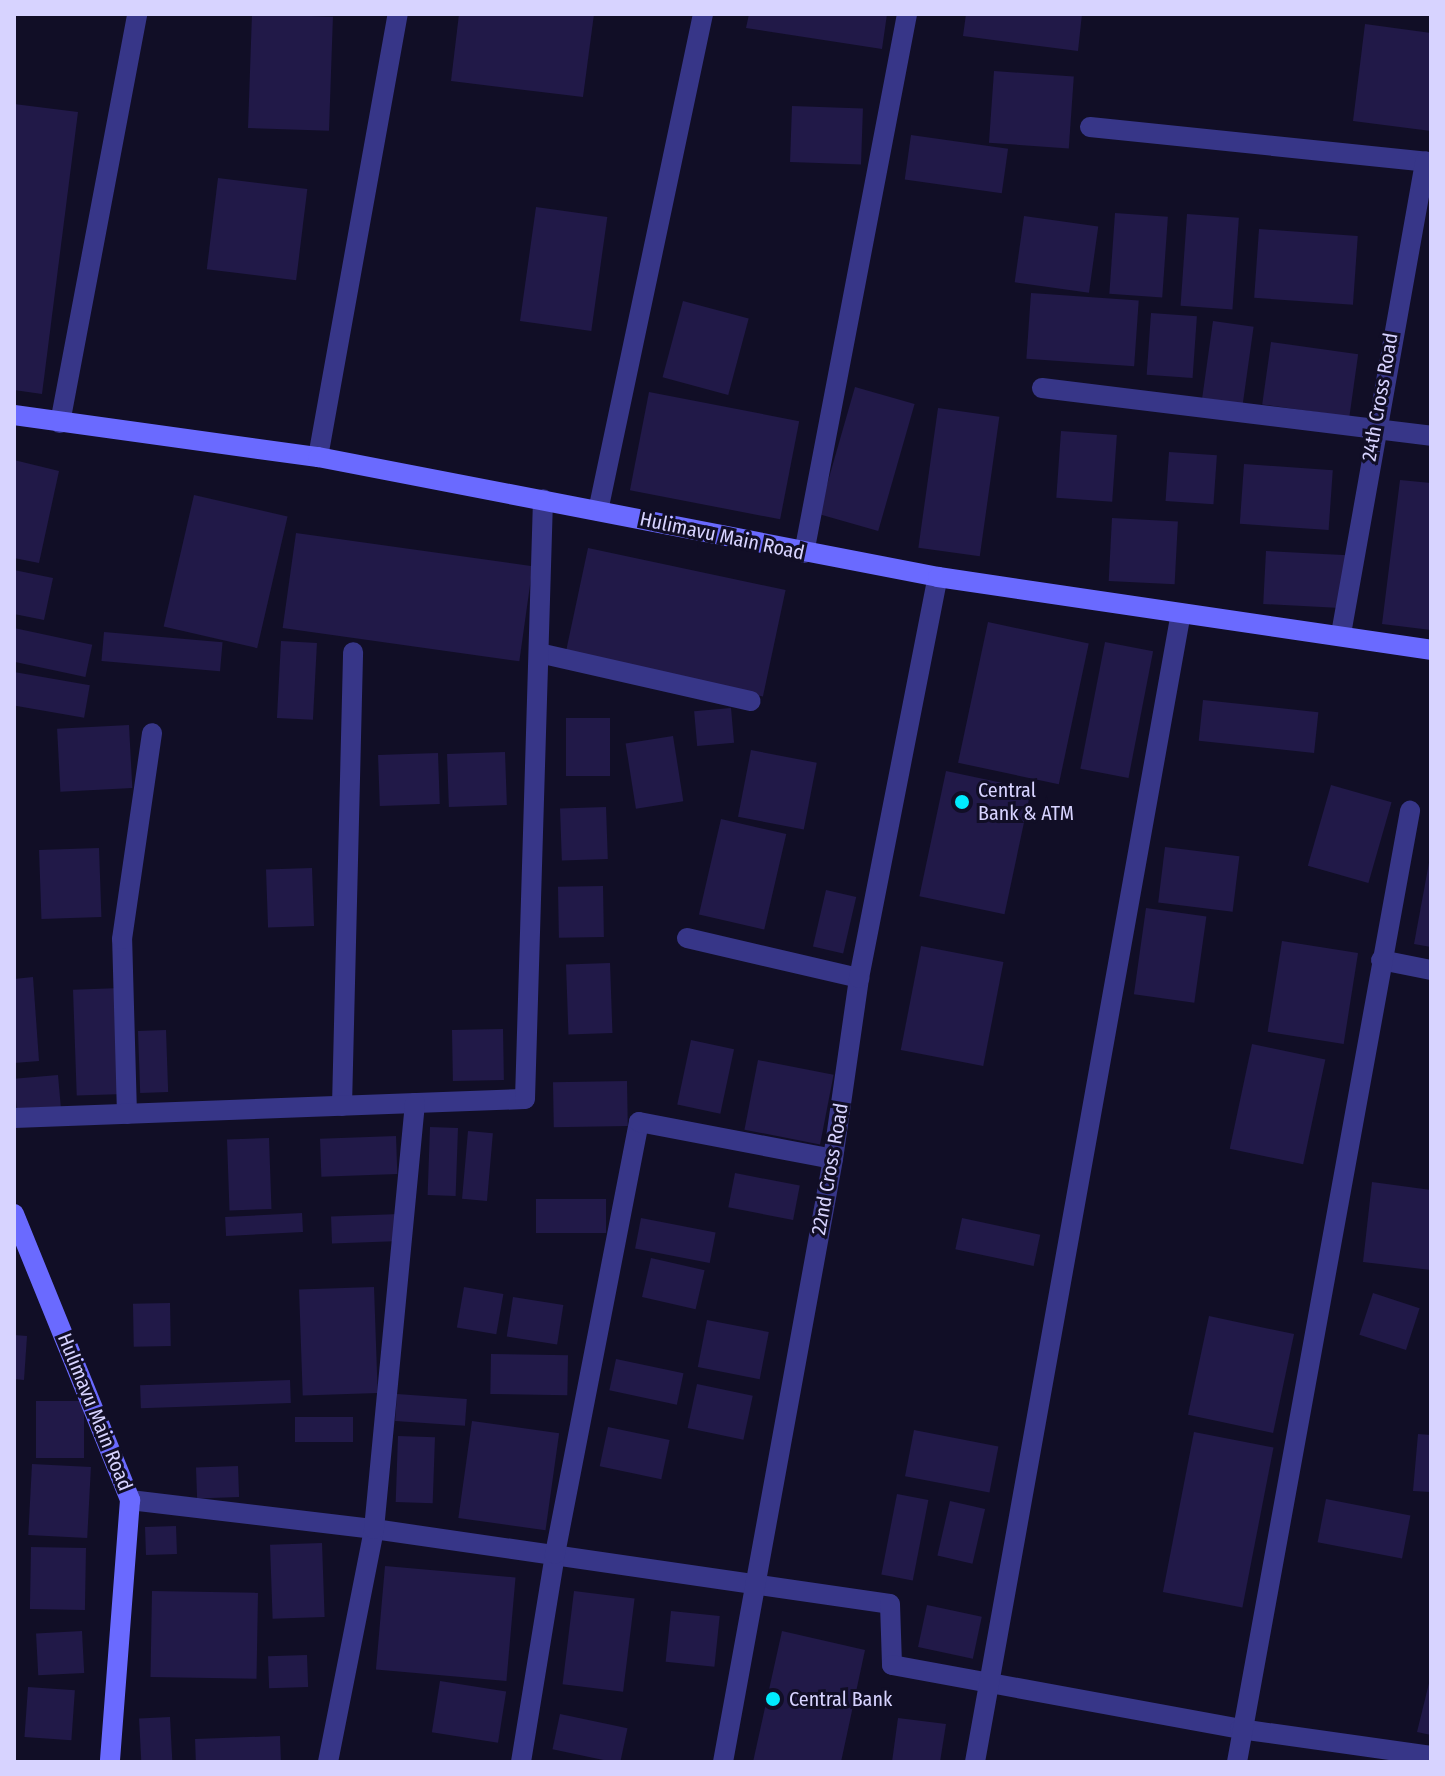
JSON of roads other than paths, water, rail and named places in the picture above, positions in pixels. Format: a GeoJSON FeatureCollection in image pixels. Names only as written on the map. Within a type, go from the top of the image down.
{"type":"FeatureCollection","features":[{"type":"Feature","properties":{"kind":"street"},"geometry":{"type":"LineString","coordinates":[[60,423],[137,14]]}},
{"type":"Feature","properties":{"kind":"street"},"geometry":{"type":"LineString","coordinates":[[318,457],[398,14]]}},
{"type":"Feature","properties":{"kind":"street"},"geometry":{"type":"LineString","coordinates":[[598,511],[703,14]]}},
{"type":"Feature","properties":{"kind":"street"},"geometry":{"type":"LineString","coordinates":[[804,553],[907,14]]}},
{"type":"Feature","properties":{"kind":"street"},"geometry":{"type":"LineString","coordinates":[[1090,127],[1428,162]]}},
{"type":"Feature","properties":{"kind":"street","name":"24th Cross Road"},"geometry":{"type":"LineString","coordinates":[[1341,634],[1374,427],[1428,162]]}},
{"type":"Feature","properties":{"kind":"street"},"geometry":{"type":"LineString","coordinates":[[1042,388],[1431,436]]}},
{"type":"Feature","properties":{"kind":"street","name":"Hulimavu Main Road"},"geometry":{"type":"LineString","coordinates":[[14,415],[318,457],[938,577],[1341,634],[1431,650]]}},
{"type":"Feature","properties":{"kind":"street"},"geometry":{"type":"LineString","coordinates":[[14,1118],[525,1099],[543,499]]}},
{"type":"Feature","properties":{"kind":"street","name":"22nd Cross Road"},"geometry":{"type":"LineString","coordinates":[[723,1762],[753,1582],[833,1159],[859,978],[938,577]]}},
{"type":"Feature","properties":{"kind":"street"},"geometry":{"type":"LineString","coordinates":[[975,1762],[1181,613]]}},
{"type":"Feature","properties":{"kind":"street"},"geometry":{"type":"LineString","coordinates":[[342,1106],[353,652]]}},
{"type":"Feature","properties":{"kind":"street"},"geometry":{"type":"LineString","coordinates":[[539,653],[751,701]]}},
{"type":"Feature","properties":{"kind":"street"},"geometry":{"type":"LineString","coordinates":[[127,1114],[122,939],[152,733]]}},
{"type":"Feature","properties":{"kind":"street"},"geometry":{"type":"LineString","coordinates":[[1237,1762],[1240,1729],[1410,811]]}},
{"type":"Feature","properties":{"kind":"street"},"geometry":{"type":"LineString","coordinates":[[687,938],[859,978]]}},
{"type":"Feature","properties":{"kind":"street"},"geometry":{"type":"LineString","coordinates":[[1381,960],[1431,970]]}},
{"type":"Feature","properties":{"kind":"street"},"geometry":{"type":"LineString","coordinates":[[328,1762],[374,1529],[415,1103]]}},
{"type":"Feature","properties":{"kind":"street"},"geometry":{"type":"LineString","coordinates":[[521,1762],[555,1554],[639,1122],[833,1159]]}},
{"type":"Feature","properties":{"kind":"street","name":"Hulimavu Main Road"},"geometry":{"type":"LineString","coordinates":[[14,1214],[130,1500],[110,1762]]}},
{"type":"Feature","properties":{"kind":"street"},"geometry":{"type":"LineString","coordinates":[[130,1500],[374,1529],[890,1604],[892,1665],[1240,1729],[1431,1756]]}},
{"type":"Feature","properties":{"kind":"place","name":"Central Bank & ATM"},"geometry":{"type":"Point","coordinates":[962,802]}},
{"type":"Feature","properties":{"kind":"place","name":"Central Bank"},"geometry":{"type":"Point","coordinates":[773,1699]}}]}
